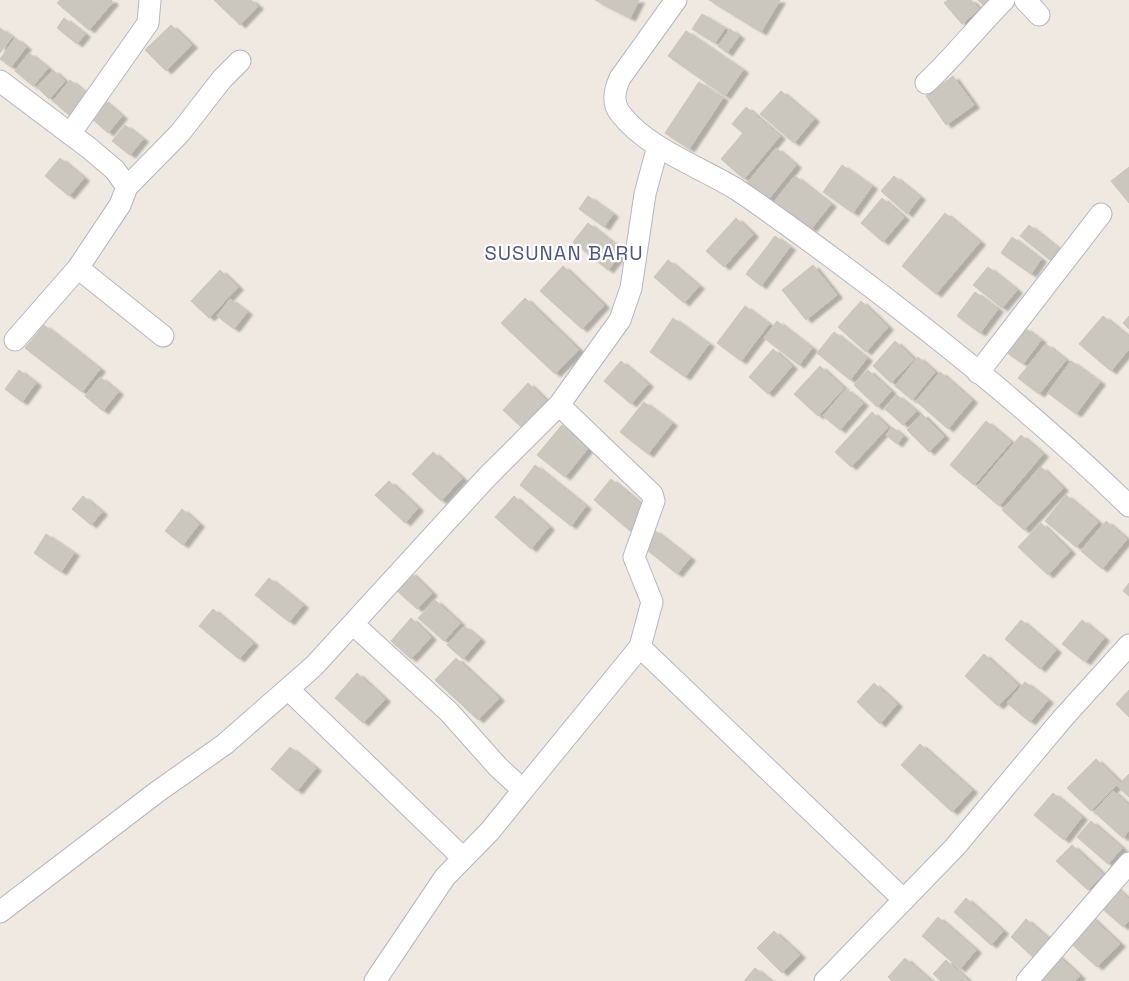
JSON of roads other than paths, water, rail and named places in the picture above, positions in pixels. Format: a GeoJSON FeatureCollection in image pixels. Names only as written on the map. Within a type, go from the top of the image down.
{"type":"FeatureCollection","features":[{"type":"Feature","properties":{"kind":"street"},"geometry":{"type":"LineString","coordinates":[[70,134],[148,23],[150,0]]}},
{"type":"Feature","properties":{"kind":"street"},"geometry":{"type":"LineString","coordinates":[[676,0],[620,78],[615,91],[618,112],[658,146],[736,189],[786,224],[933,336],[1126,496]]}},
{"type":"Feature","properties":{"kind":"street"},"geometry":{"type":"LineString","coordinates":[[926,83],[1004,0]]}},
{"type":"Feature","properties":{"kind":"street"},"geometry":{"type":"LineString","coordinates":[[15,340],[78,268],[120,205],[127,187],[180,133],[222,79],[240,61]]}},
{"type":"Feature","properties":{"kind":"street"},"geometry":{"type":"LineString","coordinates":[[0,81],[116,170],[127,187]]}},
{"type":"Feature","properties":{"kind":"street"},"geometry":{"type":"LineString","coordinates":[[0,912],[157,792],[225,744],[314,666],[486,478],[559,406],[620,320],[631,288],[644,194],[658,146]]}},
{"type":"Feature","properties":{"kind":"street"},"geometry":{"type":"LineString","coordinates":[[978,372],[1101,214]]}},
{"type":"Feature","properties":{"kind":"street"},"geometry":{"type":"LineString","coordinates":[[78,268],[163,336]]}},
{"type":"Feature","properties":{"kind":"street"},"geometry":{"type":"LineString","coordinates":[[374,981],[445,877],[490,831],[640,647],[652,602],[634,558],[654,498],[559,406]]}},
{"type":"Feature","properties":{"kind":"street"},"geometry":{"type":"LineString","coordinates":[[353,624],[450,712],[498,767],[523,790]]}},
{"type":"Feature","properties":{"kind":"street"},"geometry":{"type":"LineString","coordinates":[[640,647],[904,900]]}},
{"type":"Feature","properties":{"kind":"street"},"geometry":{"type":"LineString","coordinates":[[825,981],[955,847],[1127,651]]}},
{"type":"Feature","properties":{"kind":"street"},"geometry":{"type":"LineString","coordinates":[[288,689],[463,858]]}},
{"type":"Feature","properties":{"kind":"street"},"geometry":{"type":"LineString","coordinates":[[1027,981],[1129,863]]}},
{"type":"Feature","properties":{"kind":"district","name":"SUSUNAN BARU"},"geometry":{"type":"Point","coordinates":[564,253]}}]}
